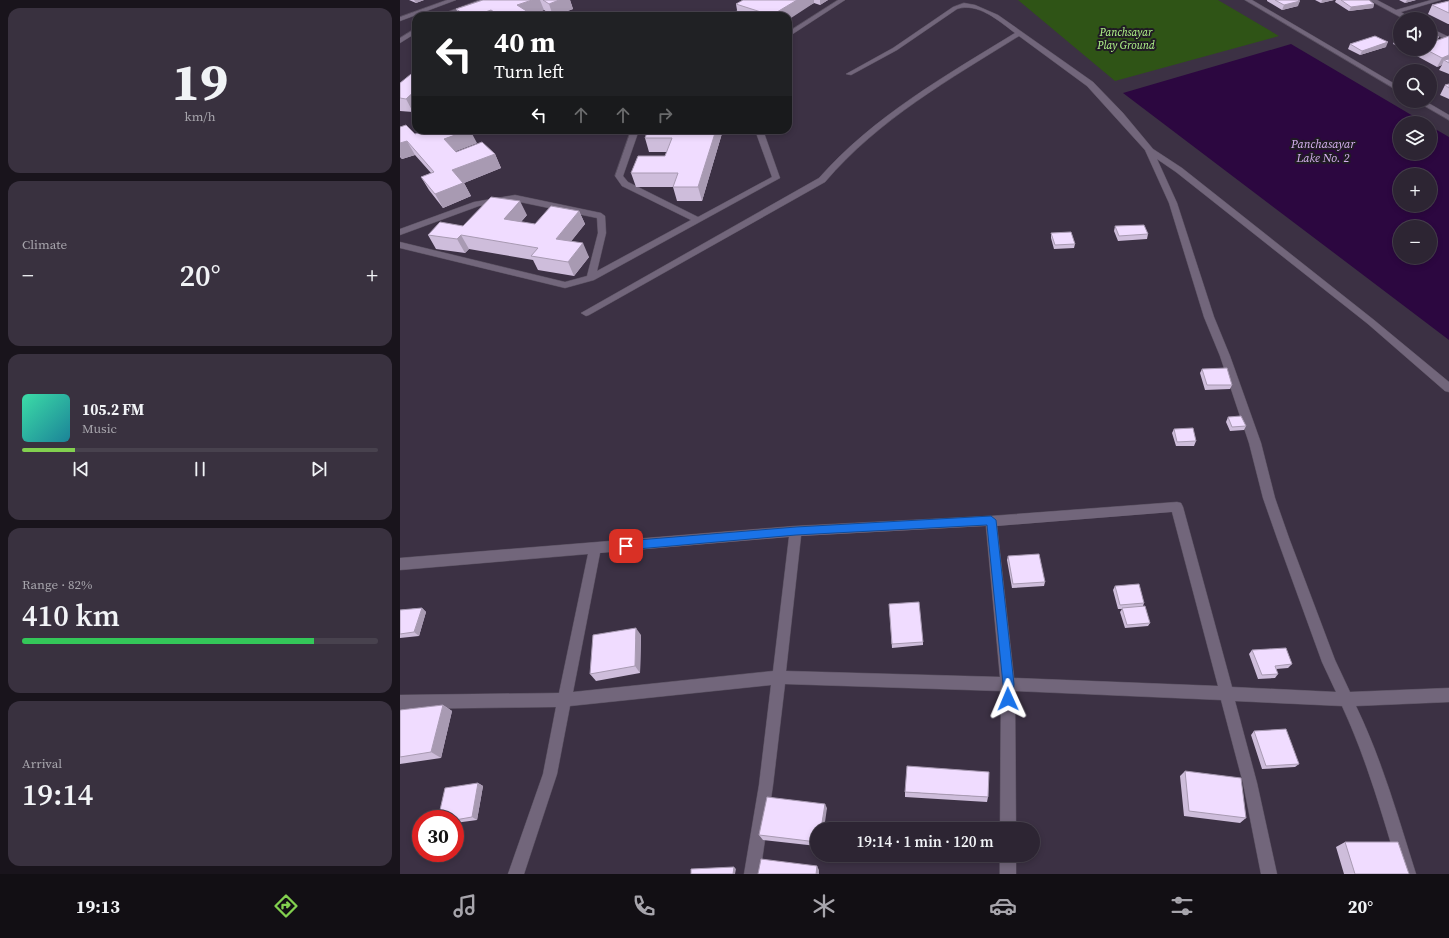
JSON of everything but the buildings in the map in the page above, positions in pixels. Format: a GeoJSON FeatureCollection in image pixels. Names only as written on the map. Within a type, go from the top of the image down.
{"type":"FeatureCollection","features":[{"type":"Feature","properties":{"kind":"street"},"geometry":{"type":"LineString","coordinates":[[420,12],[453,0]]}},
{"type":"Feature","properties":{"kind":"street"},"geometry":{"type":"LineString","coordinates":[[451,12],[485,0]]}},
{"type":"Feature","properties":{"kind":"street"},"geometry":{"type":"LineString","coordinates":[[738,12],[757,0]]}},
{"type":"Feature","properties":{"kind":"street"},"geometry":{"type":"LineString","coordinates":[[792,32],[842,0]]}},
{"type":"Feature","properties":{"kind":"street"},"geometry":{"type":"LineString","coordinates":[[1248,0],[1393,86]]}},
{"type":"Feature","properties":{"kind":"street"},"geometry":{"type":"LineString","coordinates":[[1372,0],[1396,12],[1438,0]]}},
{"type":"Feature","properties":{"kind":"street"},"geometry":{"type":"LineString","coordinates":[[849,74],[895,49],[955,8],[964,5],[981,8],[996,16],[1090,84],[1120,115],[1149,149],[1179,170],[1371,322],[1449,388]]}},
{"type":"Feature","properties":{"kind":"street"},"geometry":{"type":"LineString","coordinates":[[400,19],[412,15]]}},
{"type":"Feature","properties":{"kind":"street"},"geometry":{"type":"LineString","coordinates":[[400,41],[412,33]]}},
{"type":"Feature","properties":{"kind":"street"},"geometry":{"type":"LineString","coordinates":[[586,313],[822,180],[837,161],[896,112],[1019,33]]}},
{"type":"Feature","properties":{"kind":"street"},"geometry":{"type":"LineString","coordinates":[[1437,33],[1449,39]]}},
{"type":"Feature","properties":{"kind":"street"},"geometry":{"type":"LineString","coordinates":[[1432,108],[1449,118]]}},
{"type":"Feature","properties":{"kind":"street"},"geometry":{"type":"LineString","coordinates":[[634,134],[619,176],[625,184],[697,220]]}},
{"type":"Feature","properties":{"kind":"street"},"geometry":{"type":"LineString","coordinates":[[400,245],[565,285],[591,278],[776,178],[760,134]]}},
{"type":"Feature","properties":{"kind":"street"},"geometry":{"type":"LineString","coordinates":[[1149,149],[1173,203],[1209,317],[1225,356],[1255,443],[1269,498],[1276,514],[1283,538],[1330,662],[1361,731],[1383,791],[1408,874]]}},
{"type":"Feature","properties":{"kind":"street"},"geometry":{"type":"LineString","coordinates":[[400,232],[477,204],[515,198],[601,216],[602,233],[591,278]]}},
{"type":"Feature","properties":{"kind":"street"},"geometry":{"type":"LineString","coordinates":[[400,564],[796,531],[991,520],[1177,507],[1250,783],[1269,874]]}},
{"type":"Feature","properties":{"kind":"street"},"geometry":{"type":"LineString","coordinates":[[991,520],[1008,684],[1008,822]]}},
{"type":"Feature","properties":{"kind":"street"},"geometry":{"type":"LineString","coordinates":[[752,874],[766,785],[796,531]]}},
{"type":"Feature","properties":{"kind":"street"},"geometry":{"type":"LineString","coordinates":[[516,874],[550,774],[595,548]]}},
{"type":"Feature","properties":{"kind":"street"},"geometry":{"type":"LineString","coordinates":[[400,702],[565,700],[779,677],[1008,684],[1347,699],[1449,695]]}},
{"type":"Feature","properties":{"kind":"street"},"geometry":{"type":"LineString","coordinates":[[1008,862],[1008,874]]}},
{"type":"Feature","properties":{"kind":"green space","name":"Panchsayar Play Ground"},"geometry":{"type":"Polygon","coordinates":[[[1018,0],[1218,0],[1279,36],[1115,81],[1018,0]]]}},
{"type":"Feature","properties":{"kind":"water","name":"Panchasayar Lake No. 2"},"geometry":{"type":"Polygon","coordinates":[[[1291,44],[1393,104],[1393,108],[1400,108],[1413,116],[1393,116],[1393,160],[1437,160],[1437,130],[1449,137],[1449,340],[1123,93],[1291,44]]]}},
{"type":"Feature","properties":{"kind":"route"},"geometry":{"type":"LineString","coordinates":[[626,546],[796,531],[991,520],[1008,684],[1008,699]]}}]}
